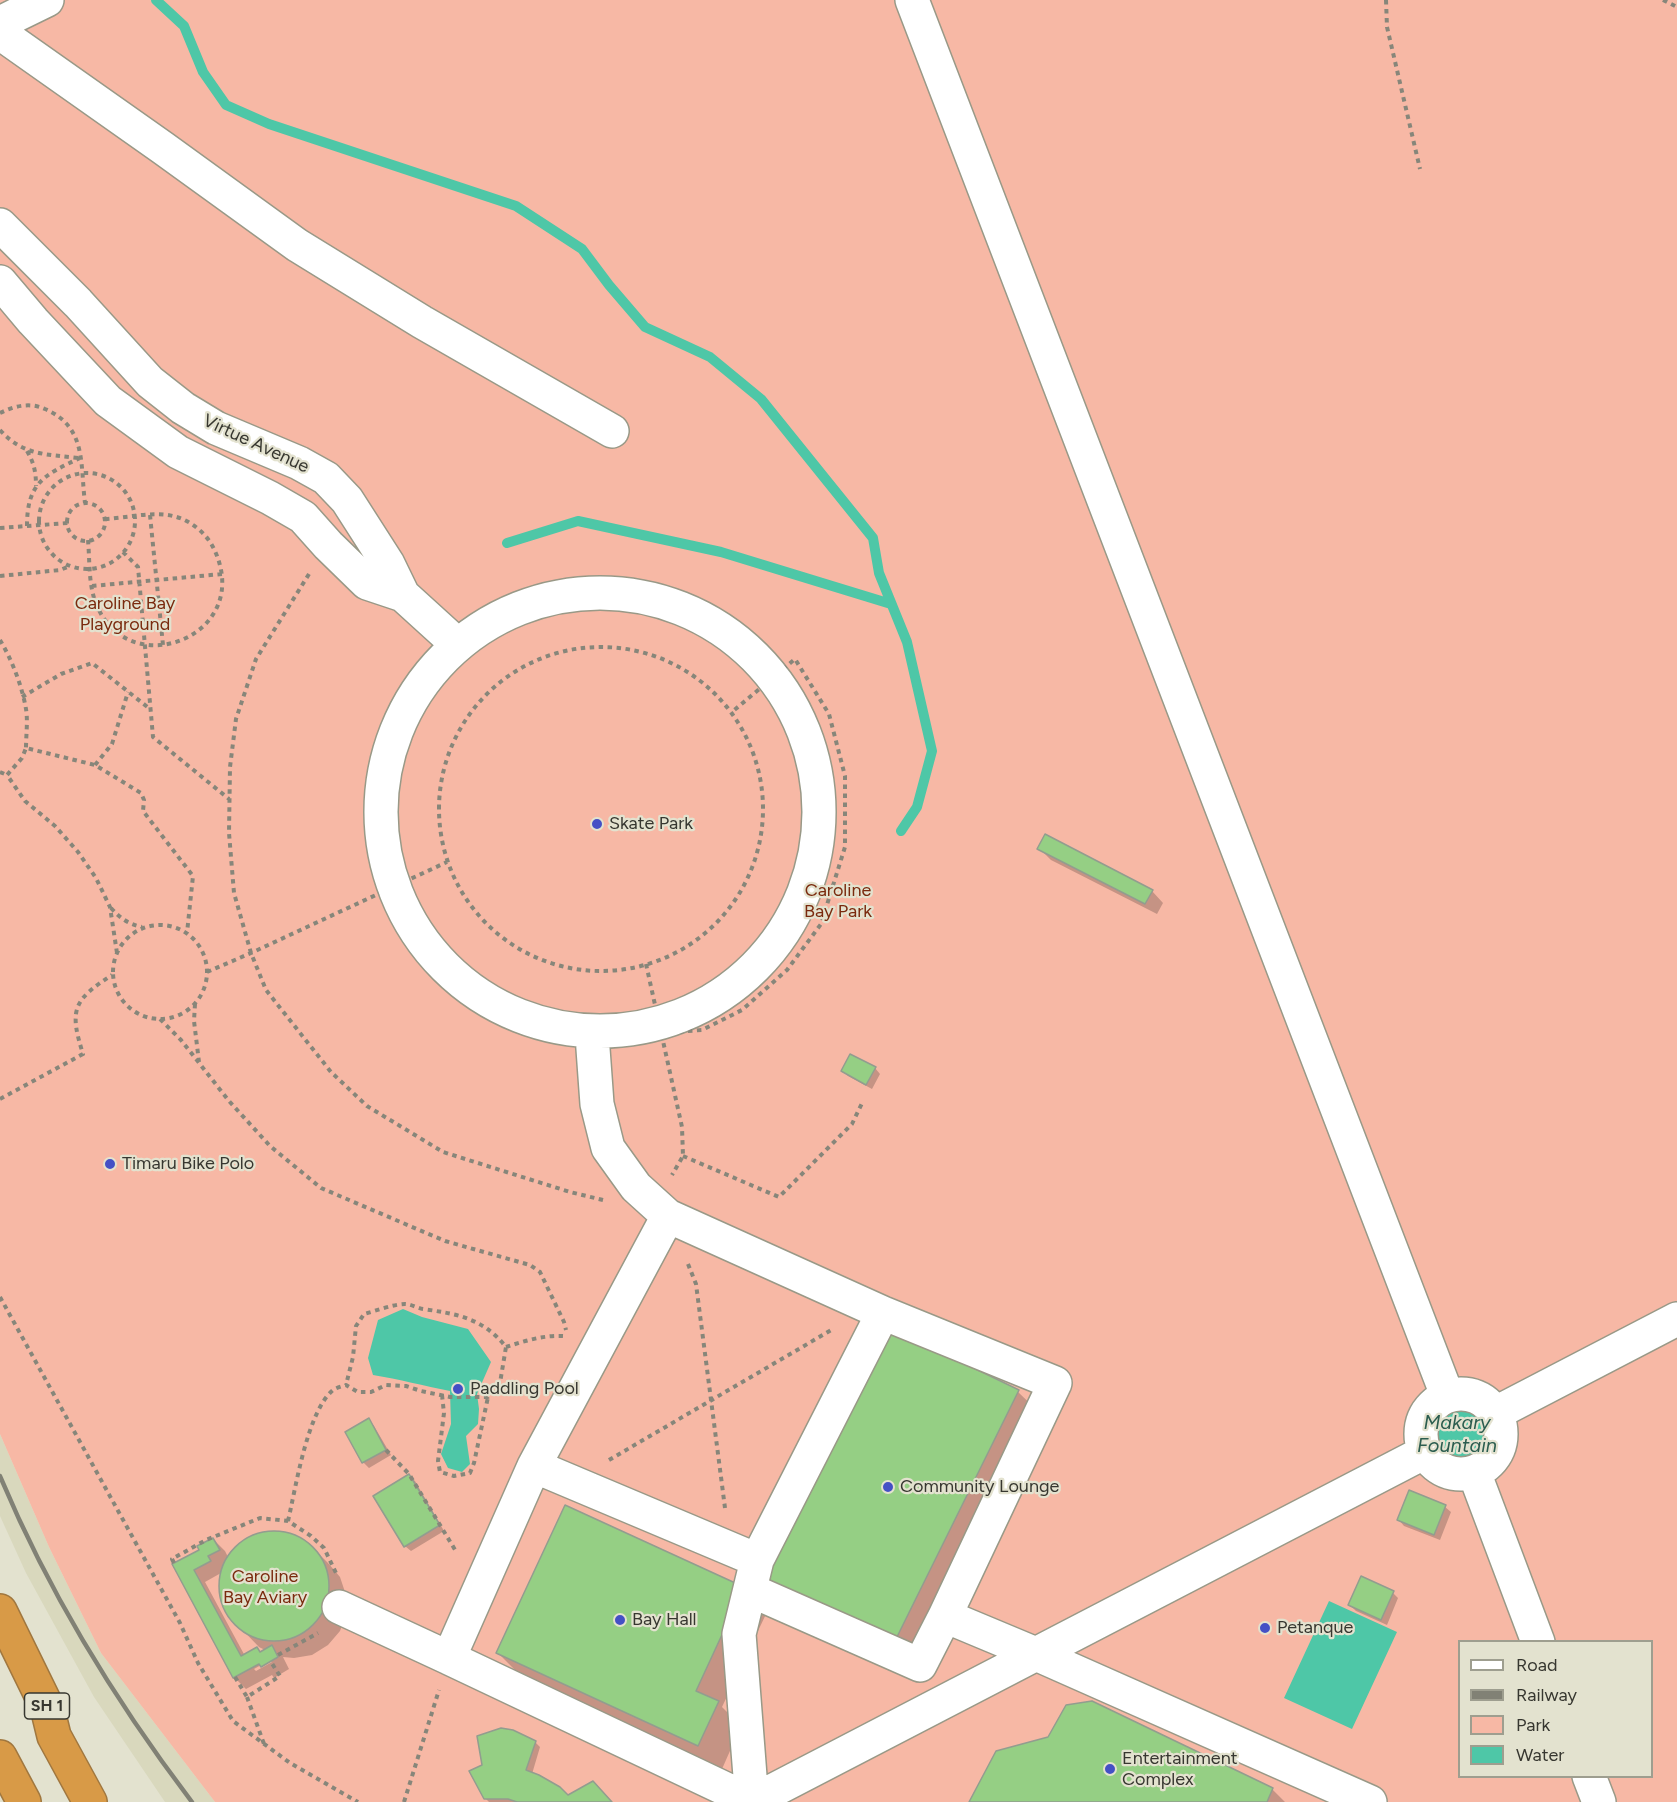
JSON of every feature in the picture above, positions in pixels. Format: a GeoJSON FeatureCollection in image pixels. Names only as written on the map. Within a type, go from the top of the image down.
{"type":"FeatureCollection","features":[{"type":"Feature","properties":{"kind":"highway","name":"SH 1"},"geometry":{"type":"LineString","coordinates":[[0,1611],[47,1707],[54,1736],[90,1802]]}},
{"type":"Feature","properties":{"kind":"highway"},"geometry":{"type":"LineString","coordinates":[[0,1757],[24,1802]]}},
{"type":"Feature","properties":{"kind":"street"},"geometry":{"type":"LineString","coordinates":[[0,23],[47,0]]}},
{"type":"Feature","properties":{"kind":"street"},"geometry":{"type":"LineString","coordinates":[[912,0],[1447,1395]]}},
{"type":"Feature","properties":{"kind":"street"},"geometry":{"type":"LineString","coordinates":[[0,33],[163,147],[297,245],[422,322],[612,432]]}},
{"type":"Feature","properties":{"kind":"street","name":"Virtue Avenue"},"geometry":{"type":"LineString","coordinates":[[0,225],[78,303],[150,382],[183,408],[216,428],[299,463],[326,478],[347,500],[388,564],[403,595]]}},
{"type":"Feature","properties":{"kind":"street"},"geometry":{"type":"LineString","coordinates":[[0,282],[108,401],[178,452],[303,517],[333,551],[367,583],[403,595],[458,645]]}},
{"type":"Feature","properties":{"kind":"street"},"geometry":{"type":"LineString","coordinates":[[590,593],[661,601],[726,631],[774,676],[811,742],[823,813],[812,883],[775,943],[722,990],[659,1025],[592,1035],[518,1019],[454,979],[407,920],[382,849],[377,808],[393,739],[410,703],[430,674],[458,645],[520,609],[590,593]]}},
{"type":"Feature","properties":{"kind":"street"},"geometry":{"type":"LineString","coordinates":[[534,1466],[573,1482],[746,1566],[920,1665],[1054,1383],[883,1313],[668,1216],[636,1187],[608,1148],[597,1104],[592,1035]]}},
{"type":"Feature","properties":{"kind":"street"},"geometry":{"type":"LineString","coordinates":[[449,1658],[534,1466],[668,1216]]}},
{"type":"Feature","properties":{"kind":"street"},"geometry":{"type":"LineString","coordinates":[[752,1802],[739,1634],[746,1566],[883,1313]]}},
{"type":"Feature","properties":{"kind":"street"},"geometry":{"type":"LineString","coordinates":[[1496,1413],[1677,1319]]}},
{"type":"Feature","properties":{"kind":"street"},"geometry":{"type":"LineString","coordinates":[[1470,1394],[1491,1406],[1496,1413],[1501,1429],[1501,1442],[1496,1455],[1486,1466],[1463,1475],[1451,1474],[1431,1462],[1421,1442],[1420,1430],[1429,1409],[1447,1395],[1470,1394]]}},
{"type":"Feature","properties":{"kind":"street"},"geometry":{"type":"LineString","coordinates":[[752,1802],[1425,1452]]}},
{"type":"Feature","properties":{"kind":"street"},"geometry":{"type":"LineString","coordinates":[[1474,1472],[1538,1640]]}},
{"type":"Feature","properties":{"kind":"street"},"geometry":{"type":"LineString","coordinates":[[339,1607],[752,1802]]}},
{"type":"Feature","properties":{"kind":"street"},"geometry":{"type":"LineString","coordinates":[[945,1616],[1370,1802]]}},
{"type":"Feature","properties":{"kind":"street"},"geometry":{"type":"LineString","coordinates":[[1590,1778],[1599,1802]]}},
{"type":"Feature","properties":{"kind":"path"},"geometry":{"type":"LineString","coordinates":[[1386,0],[1387,27],[1420,169]]}},
{"type":"Feature","properties":{"kind":"path"},"geometry":{"type":"LineString","coordinates":[[1663,0],[1677,7]]}},
{"type":"Feature","properties":{"kind":"path"},"geometry":{"type":"LineString","coordinates":[[0,413],[9,408],[24,405],[41,407],[67,422],[74,432],[79,447],[85,503]]}},
{"type":"Feature","properties":{"kind":"path"},"geometry":{"type":"LineString","coordinates":[[0,430],[26,450],[41,455],[80,458]]}},
{"type":"Feature","properties":{"kind":"path"},"geometry":{"type":"LineString","coordinates":[[26,450],[36,471],[36,487]]}},
{"type":"Feature","properties":{"kind":"path"},"geometry":{"type":"LineString","coordinates":[[27,526],[27,509],[36,487],[47,475],[80,458]]}},
{"type":"Feature","properties":{"kind":"path"},"geometry":{"type":"LineString","coordinates":[[82,474],[94,474],[117,484],[132,504],[134,517],[132,535],[123,552],[114,561],[90,569],[76,568],[62,562],[50,552],[43,540],[39,525],[39,513],[50,491],[70,476],[82,474]]}},
{"type":"Feature","properties":{"kind":"path"},"geometry":{"type":"LineString","coordinates":[[85,503],[91,503],[100,508],[105,519],[104,529],[98,537],[88,540],[74,536],[68,523],[70,512],[79,504],[85,503]]}},
{"type":"Feature","properties":{"kind":"path"},"geometry":{"type":"LineString","coordinates":[[88,540],[92,586],[97,607],[105,621],[118,633],[144,644],[163,645],[191,636],[204,627],[219,606],[223,589],[219,560],[212,545],[202,532],[190,522],[174,516],[159,514],[105,519]]}},
{"type":"Feature","properties":{"kind":"path"},"geometry":{"type":"LineString","coordinates":[[150,516],[163,645]]}},
{"type":"Feature","properties":{"kind":"path"},"geometry":{"type":"LineString","coordinates":[[3,528],[68,523]]}},
{"type":"Feature","properties":{"kind":"path"},"geometry":{"type":"LineString","coordinates":[[333,551],[310,572],[256,659],[236,719],[229,799],[229,833],[234,893],[251,953],[266,990],[331,1072],[367,1106],[443,1152],[601,1201],[673,1174],[683,1156],[682,1127],[646,964]]}},
{"type":"Feature","properties":{"kind":"path"},"geometry":{"type":"LineString","coordinates":[[123,552],[138,567],[153,737],[229,799]]}},
{"type":"Feature","properties":{"kind":"path"},"geometry":{"type":"LineString","coordinates":[[0,576],[60,570],[70,565]]}},
{"type":"Feature","properties":{"kind":"path"},"geometry":{"type":"LineString","coordinates":[[92,586],[222,574]]}},
{"type":"Feature","properties":{"kind":"path"},"geometry":{"type":"LineString","coordinates":[[0,640],[26,709],[26,748],[22,758],[7,775],[0,776]]}},
{"type":"Feature","properties":{"kind":"path"},"geometry":{"type":"LineString","coordinates":[[602,646],[654,655],[700,679],[736,717],[759,768],[764,823],[751,876],[720,921],[676,954],[623,971],[568,969],[516,949],[475,913],[448,868],[447,862],[437,817],[444,765],[466,717],[503,679],[549,655],[602,646]]}},
{"type":"Feature","properties":{"kind":"path"},"geometry":{"type":"LineString","coordinates":[[659,1025],[702,1030],[742,1010],[787,970],[821,924],[845,847],[845,776],[829,714],[795,659],[732,712]]}},
{"type":"Feature","properties":{"kind":"path"},"geometry":{"type":"LineString","coordinates":[[22,697],[61,674],[92,663],[151,709]]}},
{"type":"Feature","properties":{"kind":"path"},"geometry":{"type":"LineString","coordinates":[[95,765],[112,744],[128,692]]}},
{"type":"Feature","properties":{"kind":"path"},"geometry":{"type":"LineString","coordinates":[[26,748],[95,765],[141,793],[144,800],[143,811],[193,876],[187,933]]}},
{"type":"Feature","properties":{"kind":"path"},"geometry":{"type":"LineString","coordinates":[[0,772],[7,775],[25,801],[55,826],[78,852],[96,878],[110,907],[120,918],[143,928]]}},
{"type":"Feature","properties":{"kind":"path"},"geometry":{"type":"LineString","coordinates":[[207,972],[447,862]]}},
{"type":"Feature","properties":{"kind":"path"},"geometry":{"type":"LineString","coordinates":[[110,907],[117,953]]}},
{"type":"Feature","properties":{"kind":"path"},"geometry":{"type":"LineString","coordinates":[[158,925],[173,927],[187,933],[198,944],[205,957],[207,972],[205,988],[195,1004],[185,1013],[169,1019],[153,1020],[137,1015],[124,1005],[116,991],[112,975],[114,960],[120,946],[130,935],[143,928],[158,925]]}},
{"type":"Feature","properties":{"kind":"path"},"geometry":{"type":"LineString","coordinates":[[0,1099],[83,1054],[76,1032],[75,1014],[79,1001],[91,988],[112,975]]}},
{"type":"Feature","properties":{"kind":"path"},"geometry":{"type":"LineString","coordinates":[[195,1004],[195,1036],[200,1063]]}},
{"type":"Feature","properties":{"kind":"path"},"geometry":{"type":"LineString","coordinates":[[160,1019],[182,1040],[229,1101],[270,1146],[321,1188],[445,1241],[530,1265],[540,1272],[564,1322],[568,1336],[526,1340],[506,1347]]}},
{"type":"Feature","properties":{"kind":"path"},"geometry":{"type":"LineString","coordinates":[[683,1156],[779,1197],[852,1124],[863,1101]]}},
{"type":"Feature","properties":{"kind":"path"},"geometry":{"type":"LineString","coordinates":[[668,1216],[696,1284],[711,1400],[746,1566]]}},
{"type":"Feature","properties":{"kind":"path"},"geometry":{"type":"LineString","coordinates":[[0,1297],[175,1613],[198,1663],[233,1721],[265,1746],[358,1802]]}},
{"type":"Feature","properties":{"kind":"path"},"geometry":{"type":"LineString","coordinates":[[346,1385],[353,1358],[357,1326],[364,1314],[405,1304],[456,1314],[473,1320],[496,1335],[506,1347],[500,1383],[488,1397],[470,1473],[454,1476],[440,1472],[438,1461],[444,1413],[442,1395]]}},
{"type":"Feature","properties":{"kind":"path"},"geometry":{"type":"LineString","coordinates":[[573,1482],[834,1328],[883,1313]]}},
{"type":"Feature","properties":{"kind":"path"},"geometry":{"type":"LineString","coordinates":[[288,1521],[308,1436],[318,1410],[333,1389],[346,1385],[358,1392],[371,1392],[387,1385],[406,1386],[450,1397],[488,1397]]}},
{"type":"Feature","properties":{"kind":"path"},"geometry":{"type":"LineString","coordinates":[[386,1450],[409,1474],[480,1589]]}},
{"type":"Feature","properties":{"kind":"path"},"geometry":{"type":"LineString","coordinates":[[174,1563],[172,1559],[206,1540],[260,1518],[288,1521],[311,1536],[324,1548],[338,1577],[339,1607],[321,1631],[278,1655]]}},
{"type":"Feature","properties":{"kind":"path"},"geometry":{"type":"LineString","coordinates":[[404,1802],[449,1658]]}},
{"type":"Feature","properties":{"kind":"path"},"geometry":{"type":"LineString","coordinates":[[247,1697],[280,1676],[271,1662]]}},
{"type":"Feature","properties":{"kind":"path"},"geometry":{"type":"LineString","coordinates":[[235,1677],[247,1697],[265,1746]]}},
{"type":"Feature","properties":{"kind":"shaded area"},"geometry":{"type":"Polygon","coordinates":[[[0,1434],[49,1547],[101,1653],[215,1802],[165,1802],[94,1697],[26,1573],[0,1516],[0,1434]]]}},
{"type":"Feature","properties":{"kind":"green space","name":"Caroline Bay Park"},"geometry":{"type":"Polygon","coordinates":[[[0,0],[1677,0],[1677,1802],[215,1802],[101,1653],[49,1547],[0,1434],[0,0]]]}},
{"type":"Feature","properties":{"kind":"water","name":"Paddling Pool"},"geometry":{"type":"Polygon","coordinates":[[[403,1309],[422,1317],[468,1329],[491,1362],[477,1394],[478,1424],[466,1436],[470,1464],[462,1472],[448,1468],[441,1454],[451,1424],[450,1391],[373,1375],[368,1358],[378,1320],[403,1309]]]}},
{"type":"Feature","properties":{"kind":"water","name":"Makary Fountain"},"geometry":{"type":"Polygon","coordinates":[[[1452,1408],[1462,1408],[1476,1415],[1483,1434],[1476,1453],[1462,1460],[1452,1460],[1442,1456],[1435,1449],[1431,1439],[1431,1429],[1435,1419],[1442,1412],[1452,1408]]]}},
{"type":"Feature","properties":{"kind":"water"},"geometry":{"type":"Polygon","coordinates":[[[1329,1601],[1397,1632],[1352,1729],[1284,1698],[1329,1601]]]}},
{"type":"Feature","properties":{"kind":"building"},"geometry":{"type":"Polygon","coordinates":[[[1045,834],[1153,890],[1145,904],[1037,849],[1045,834]]]}},
{"type":"Feature","properties":{"kind":"building"},"geometry":{"type":"Polygon","coordinates":[[[850,1054],[876,1067],[866,1085],[841,1071],[850,1054]]]}},
{"type":"Feature","properties":{"kind":"building","name":"Community Lounge"},"geometry":{"type":"Polygon","coordinates":[[[885,1325],[1019,1390],[891,1649],[757,1584],[885,1325]]]}},
{"type":"Feature","properties":{"kind":"building"},"geometry":{"type":"Polygon","coordinates":[[[369,1418],[386,1450],[362,1463],[345,1432],[369,1418]]]}},
{"type":"Feature","properties":{"kind":"building"},"geometry":{"type":"Polygon","coordinates":[[[409,1474],[440,1525],[404,1547],[373,1496],[409,1474]]]}},
{"type":"Feature","properties":{"kind":"building"},"geometry":{"type":"Polygon","coordinates":[[[1409,1490],[1446,1505],[1434,1535],[1397,1520],[1409,1490]]]}},
{"type":"Feature","properties":{"kind":"building","name":"Bay Hall"},"geometry":{"type":"Polygon","coordinates":[[[565,1505],[744,1587],[696,1691],[719,1701],[698,1746],[496,1653],[565,1505]]]}},
{"type":"Feature","properties":{"kind":"building"},"geometry":{"type":"Polygon","coordinates":[[[274,1531],[295,1535],[313,1547],[325,1565],[329,1586],[325,1607],[313,1625],[295,1637],[274,1641],[253,1637],[235,1625],[223,1607],[219,1586],[223,1565],[235,1547],[253,1535],[274,1531]]]}},
{"type":"Feature","properties":{"kind":"building"},"geometry":{"type":"Polygon","coordinates":[[[213,1538],[220,1550],[208,1556],[211,1561],[194,1570],[241,1656],[257,1647],[260,1652],[272,1645],[278,1657],[261,1667],[259,1664],[233,1678],[172,1564],[199,1550],[197,1546],[213,1538]]]}},
{"type":"Feature","properties":{"kind":"building"},"geometry":{"type":"Polygon","coordinates":[[[1361,1576],[1394,1591],[1381,1620],[1348,1605],[1361,1576]]]}},
{"type":"Feature","properties":{"kind":"building","name":"Entertainment Complex"},"geometry":{"type":"Polygon","coordinates":[[[1092,1701],[1273,1788],[1267,1802],[969,1802],[996,1751],[1048,1737],[1066,1705],[1092,1701]]]}},
{"type":"Feature","properties":{"kind":"building"},"geometry":{"type":"Polygon","coordinates":[[[501,1728],[513,1730],[536,1741],[526,1770],[560,1787],[568,1795],[593,1781],[612,1802],[517,1802],[508,1799],[484,1799],[469,1771],[482,1765],[477,1736],[501,1728]]]}},
{"type":"Feature","properties":{"kind":"waterway"},"geometry":{"type":"LineString","coordinates":[[156,0],[184,26],[203,72],[226,105],[269,124],[516,206],[582,249],[645,327],[710,357],[761,399],[873,538],[879,573],[907,642],[932,751],[917,807],[901,831]]}},
{"type":"Feature","properties":{"kind":"waterway"},"geometry":{"type":"LineString","coordinates":[[507,543],[578,521],[721,552],[891,604]]}},
{"type":"Feature","properties":{"kind":"railway"},"geometry":{"type":"LineString","coordinates":[[0,1476],[40,1562],[86,1645],[137,1725],[192,1802]]}},
{"type":"Feature","properties":{"kind":"place","name":"Skate Park"},"geometry":{"type":"Point","coordinates":[597,824]}},
{"type":"Feature","properties":{"kind":"place","name":"Timaru Bike Polo"},"geometry":{"type":"Point","coordinates":[110,1164]}},
{"type":"Feature","properties":{"kind":"place","name":"Paddling Pool"},"geometry":{"type":"Point","coordinates":[458,1389]}},
{"type":"Feature","properties":{"kind":"place","name":"Community Lounge"},"geometry":{"type":"Point","coordinates":[888,1487]}},
{"type":"Feature","properties":{"kind":"place","name":"Bay Hall"},"geometry":{"type":"Point","coordinates":[620,1620]}},
{"type":"Feature","properties":{"kind":"place","name":"Petanque"},"geometry":{"type":"Point","coordinates":[1265,1628]}},
{"type":"Feature","properties":{"kind":"place","name":"Entertainment Complex"},"geometry":{"type":"Point","coordinates":[1110,1769]}},
{"type":"Feature","properties":{"kind":"park label","name":"Caroline Bay Playground"},"geometry":{"type":"Point","coordinates":[125,614]}},
{"type":"Feature","properties":{"kind":"park label","name":"Caroline Bay Aviary"},"geometry":{"type":"Point","coordinates":[265,1587]}}]}
